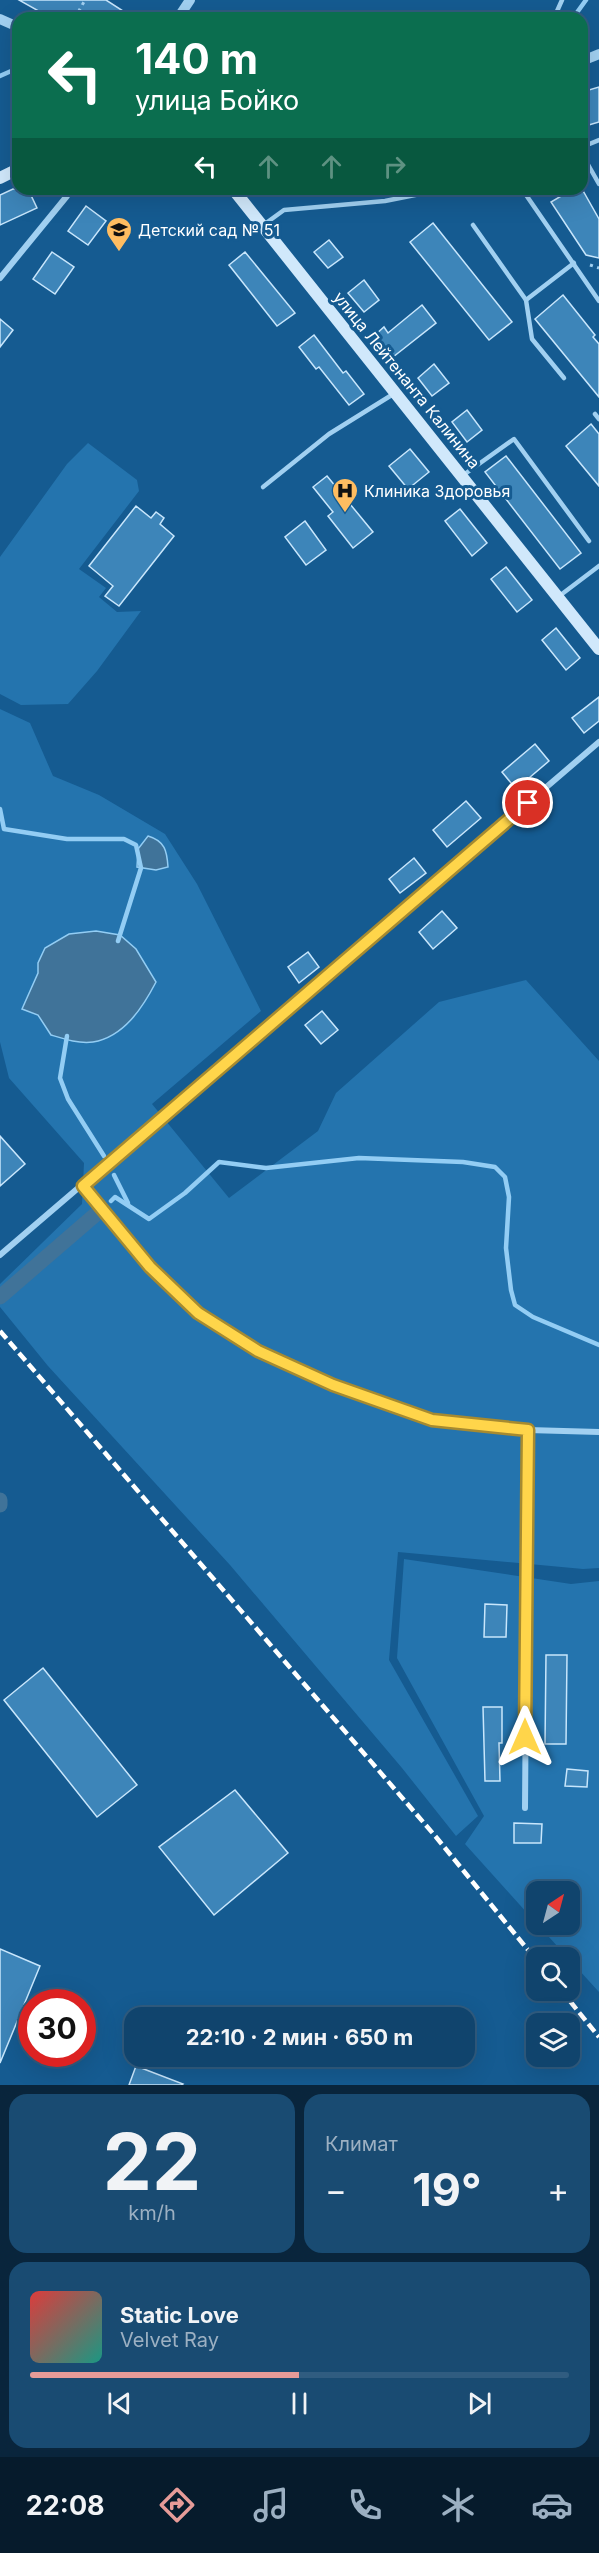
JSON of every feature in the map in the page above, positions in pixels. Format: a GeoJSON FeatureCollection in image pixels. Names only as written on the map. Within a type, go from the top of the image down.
{"type":"FeatureCollection","features":[{"type":"Feature","properties":{"kind":"main road","name":"улица Лейтенанта Калинина"},"geometry":{"type":"LineString","coordinates":[[238,195],[599,649]]}},
{"type":"Feature","properties":{"kind":"street"},"geometry":{"type":"LineString","coordinates":[[0,278],[67,195]]}},
{"type":"Feature","properties":{"kind":"street"},"geometry":{"type":"LineString","coordinates":[[0,1255],[599,742]]}},
{"type":"Feature","properties":{"kind":"street"},"geometry":{"type":"LineString","coordinates":[[83,1186],[150,1267],[198,1313],[258,1351],[333,1385],[432,1420],[528,1430],[599,1432]]}},
{"type":"Feature","properties":{"kind":"street"},"geometry":{"type":"LineString","coordinates":[[525,1808],[528,1430]]}},
{"type":"Feature","properties":{"kind":"lane"},"geometry":{"type":"LineString","coordinates":[[588,165],[599,184]]}},
{"type":"Feature","properties":{"kind":"lane"},"geometry":{"type":"LineString","coordinates":[[262,226],[284,210],[385,201],[415,195]]}},
{"type":"Feature","properties":{"kind":"lane"},"geometry":{"type":"LineString","coordinates":[[526,195],[599,301]]}},
{"type":"Feature","properties":{"kind":"lane"},"geometry":{"type":"LineString","coordinates":[[473,225],[526,300],[532,339],[564,378]]}},
{"type":"Feature","properties":{"kind":"lane"},"geometry":{"type":"LineString","coordinates":[[526,300],[574,264]]}},
{"type":"Feature","properties":{"kind":"lane"},"geometry":{"type":"LineString","coordinates":[[263,487],[329,434],[395,393]]}},
{"type":"Feature","properties":{"kind":"lane"},"geometry":{"type":"LineString","coordinates":[[595,414],[599,418]]}},
{"type":"Feature","properties":{"kind":"lane"},"geometry":{"type":"LineString","coordinates":[[462,476],[514,438],[589,541]]}},
{"type":"Feature","properties":{"kind":"lane"},"geometry":{"type":"LineString","coordinates":[[558,597],[599,566]]}},
{"type":"Feature","properties":{"kind":"path"},"geometry":{"type":"LineString","coordinates":[[590,265],[599,268]]}},
{"type":"Feature","properties":{"kind":"shaded area"},"geometry":{"type":"Polygon","coordinates":[[[88,443],[137,480],[139,491],[79,569],[106,588],[99,597],[117,612],[141,611],[97,671],[68,704],[21,705],[0,694],[0,557],[67,464],[88,443]]]}},
{"type":"Feature","properties":{"kind":"shaded area"},"geometry":{"type":"Polygon","coordinates":[[[0,709],[30,723],[53,776],[99,795],[165,834],[197,884],[261,1011],[152,1104],[229,1198],[318,1131],[336,1093],[439,1002],[526,980],[599,1061],[599,1568],[583,1569],[398,1552],[389,1660],[478,1816],[456,1836],[402,1768],[230,1565],[48,1366],[0,1307],[0,1284],[82,1204],[84,1163],[9,1078],[0,1042],[0,709]]]}},
{"type":"Feature","properties":{"kind":"shaded area"},"geometry":{"type":"Polygon","coordinates":[[[148,836],[164,847],[168,867],[156,870],[137,867],[138,849],[148,836]]]}},
{"type":"Feature","properties":{"kind":"shaded area"},"geometry":{"type":"Polygon","coordinates":[[[96,931],[120,935],[136,949],[156,982],[139,1011],[114,1034],[93,1042],[72,1041],[51,1035],[38,1015],[22,1009],[38,973],[38,963],[45,948],[69,934],[96,931]]]}},
{"type":"Feature","properties":{"kind":"shaded area"},"geometry":{"type":"Polygon","coordinates":[[[404,1559],[571,1584],[599,1581],[599,1992],[580,1971],[580,1947],[558,1947],[547,1935],[580,1935],[580,1881],[526,1881],[526,1912],[465,1844],[484,1816],[397,1658],[404,1559]]]}},
{"type":"Feature","properties":{"kind":"building"},"geometry":{"type":"Polygon","coordinates":[[[19,0],[106,0],[125,12],[40,12],[19,0]]]}},
{"type":"Feature","properties":{"kind":"building"},"geometry":{"type":"Polygon","coordinates":[[[599,87],[599,122],[588,125],[588,90],[599,87]]]}},
{"type":"Feature","properties":{"kind":"building"},"geometry":{"type":"Polygon","coordinates":[[[12,189],[12,195],[31,195],[37,208],[0,225],[0,195],[12,189]]]}},
{"type":"Feature","properties":{"kind":"building"},"geometry":{"type":"Polygon","coordinates":[[[563,195],[585,195],[599,219],[599,258],[586,255],[551,202],[563,195]]]}},
{"type":"Feature","properties":{"kind":"building"},"geometry":{"type":"Polygon","coordinates":[[[86,206],[106,221],[88,245],[68,231],[86,206]]]}},
{"type":"Feature","properties":{"kind":"building"},"geometry":{"type":"Polygon","coordinates":[[[433,223],[512,322],[489,340],[410,242],[433,223]]]}},
{"type":"Feature","properties":{"kind":"building"},"geometry":{"type":"Polygon","coordinates":[[[329,240],[343,257],[328,268],[314,252],[329,240]]]}},
{"type":"Feature","properties":{"kind":"building"},"geometry":{"type":"Polygon","coordinates":[[[52,252],[74,267],[55,294],[33,279],[52,252]]]}},
{"type":"Feature","properties":{"kind":"building"},"geometry":{"type":"Polygon","coordinates":[[[245,252],[295,313],[277,326],[229,265],[245,252]]]}},
{"type":"Feature","properties":{"kind":"building"},"geometry":{"type":"Polygon","coordinates":[[[364,280],[379,300],[364,312],[348,293],[364,280]]]}},
{"type":"Feature","properties":{"kind":"building"},"geometry":{"type":"Polygon","coordinates":[[[563,295],[595,335],[593,337],[599,344],[599,397],[535,319],[563,295]]]}},
{"type":"Feature","properties":{"kind":"building"},"geometry":{"type":"Polygon","coordinates":[[[422,305],[436,323],[393,357],[375,335],[384,327],[388,333],[422,305]]]}},
{"type":"Feature","properties":{"kind":"building"},"geometry":{"type":"Polygon","coordinates":[[[0,319],[13,330],[0,347],[0,319]]]}},
{"type":"Feature","properties":{"kind":"building"},"geometry":{"type":"Polygon","coordinates":[[[314,335],[343,373],[346,371],[364,394],[349,405],[319,367],[316,369],[299,347],[314,335]]]}},
{"type":"Feature","properties":{"kind":"building"},"geometry":{"type":"Polygon","coordinates":[[[434,364],[449,383],[432,396],[418,378],[434,364]]]}},
{"type":"Feature","properties":{"kind":"building"},"geometry":{"type":"Polygon","coordinates":[[[467,410],[482,430],[467,442],[452,422],[467,410]]]}},
{"type":"Feature","properties":{"kind":"building"},"geometry":{"type":"Polygon","coordinates":[[[591,424],[599,434],[599,486],[566,446],[591,424]]]}},
{"type":"Feature","properties":{"kind":"building"},"geometry":{"type":"Polygon","coordinates":[[[410,449],[429,472],[408,489],[389,466],[410,449]]]}},
{"type":"Feature","properties":{"kind":"building"},"geometry":{"type":"Polygon","coordinates":[[[506,456],[581,553],[560,569],[485,472],[506,456]]]}},
{"type":"Feature","properties":{"kind":"building","name":"Клиника Здоровья"},"geometry":{"type":"Polygon","coordinates":[[[327,476],[373,532],[353,548],[328,516],[333,512],[313,487],[327,476]]]}},
{"type":"Feature","properties":{"kind":"building"},"geometry":{"type":"Polygon","coordinates":[[[136,506],[151,518],[156,512],[164,518],[160,524],[174,536],[119,606],[105,596],[113,586],[89,566],[136,506]]]}},
{"type":"Feature","properties":{"kind":"building"},"geometry":{"type":"Polygon","coordinates":[[[460,509],[487,543],[472,556],[445,521],[460,509]]]}},
{"type":"Feature","properties":{"kind":"building"},"geometry":{"type":"Polygon","coordinates":[[[305,521],[326,550],[306,565],[285,537],[305,521]]]}},
{"type":"Feature","properties":{"kind":"building"},"geometry":{"type":"Polygon","coordinates":[[[506,567],[532,600],[517,612],[491,579],[506,567]]]}},
{"type":"Feature","properties":{"kind":"building"},"geometry":{"type":"Polygon","coordinates":[[[556,628],[580,658],[566,670],[542,640],[556,628]]]}},
{"type":"Feature","properties":{"kind":"building"},"geometry":{"type":"Polygon","coordinates":[[[599,697],[599,721],[584,733],[572,718],[599,697]]]}},
{"type":"Feature","properties":{"kind":"building"},"geometry":{"type":"Polygon","coordinates":[[[535,744],[549,761],[516,789],[502,772],[535,744]]]}},
{"type":"Feature","properties":{"kind":"building"},"geometry":{"type":"Polygon","coordinates":[[[466,801],[481,818],[447,847],[433,830],[466,801]]]}},
{"type":"Feature","properties":{"kind":"building"},"geometry":{"type":"Polygon","coordinates":[[[414,858],[426,873],[400,893],[389,879],[414,858]]]}},
{"type":"Feature","properties":{"kind":"building"},"geometry":{"type":"Polygon","coordinates":[[[442,911],[457,928],[433,949],[419,932],[442,911]]]}},
{"type":"Feature","properties":{"kind":"building"},"geometry":{"type":"Polygon","coordinates":[[[308,952],[319,967],[299,983],[288,967],[308,952]]]}},
{"type":"Feature","properties":{"kind":"building"},"geometry":{"type":"Polygon","coordinates":[[[322,1011],[338,1030],[321,1044],[305,1025],[322,1011]]]}},
{"type":"Feature","properties":{"kind":"building"},"geometry":{"type":"Polygon","coordinates":[[[0,1136],[25,1164],[0,1186],[0,1136]]]}},
{"type":"Feature","properties":{"kind":"building"},"geometry":{"type":"Polygon","coordinates":[[[485,1604],[507,1605],[506,1637],[484,1637],[485,1604]]]}},
{"type":"Feature","properties":{"kind":"building"},"geometry":{"type":"Polygon","coordinates":[[[546,1655],[567,1655],[566,1744],[545,1744],[546,1655]]]}},
{"type":"Feature","properties":{"kind":"building"},"geometry":{"type":"Polygon","coordinates":[[[43,1668],[137,1785],[97,1817],[4,1700],[43,1668]]]}},
{"type":"Feature","properties":{"kind":"building"},"geometry":{"type":"Polygon","coordinates":[[[483,1707],[502,1707],[502,1743],[499,1743],[500,1781],[485,1781],[483,1707]]]}},
{"type":"Feature","properties":{"kind":"building"},"geometry":{"type":"Polygon","coordinates":[[[567,1769],[588,1771],[587,1787],[565,1786],[567,1769]]]}},
{"type":"Feature","properties":{"kind":"building"},"geometry":{"type":"Polygon","coordinates":[[[235,1790],[288,1853],[214,1915],[159,1847],[235,1790]]]}},
{"type":"Feature","properties":{"kind":"building"},"geometry":{"type":"Polygon","coordinates":[[[514,1823],[542,1824],[541,1843],[514,1843],[514,1823]]]}},
{"type":"Feature","properties":{"kind":"building"},"geometry":{"type":"Polygon","coordinates":[[[0,1949],[40,1966],[31,1989],[18,1989],[18,2019],[0,2063],[0,1949]]]}},
{"type":"Feature","properties":{"kind":"building"},"geometry":{"type":"Polygon","coordinates":[[[136,2067],[183,2084],[182,2085],[129,2085],[136,2067]]]}},
{"type":"Feature","properties":{"kind":"waterway"},"geometry":{"type":"LineString","coordinates":[[577,12],[586,0]]}},
{"type":"Feature","properties":{"kind":"waterway"},"geometry":{"type":"LineString","coordinates":[[0,76],[12,71]]}},
{"type":"Feature","properties":{"kind":"waterway"},"geometry":{"type":"LineString","coordinates":[[0,809],[4,829],[67,839],[124,839],[136,845],[141,868],[118,941]]}},
{"type":"Feature","properties":{"kind":"waterway"},"geometry":{"type":"LineString","coordinates":[[67,1036],[60,1078],[68,1099],[104,1156]]}},
{"type":"Feature","properties":{"kind":"waterway"},"geometry":{"type":"LineString","coordinates":[[111,1201],[115,1197],[149,1219],[185,1193],[219,1162],[266,1168],[359,1158],[463,1162],[495,1167],[505,1177],[509,1197],[506,1248],[515,1305],[533,1317],[599,1345]]}},
{"type":"Feature","properties":{"kind":"waterway"},"geometry":{"type":"LineString","coordinates":[[114,1175],[128,1203]]}},
{"type":"Feature","properties":{"kind":"waterway"},"geometry":{"type":"LineString","coordinates":[[0,1297],[95,1215]]}},
{"type":"Feature","properties":{"kind":"waterway"},"geometry":{"type":"LineString","coordinates":[[0,1500],[0,1505]]}},
{"type":"Feature","properties":{"kind":"railway"},"geometry":{"type":"LineString","coordinates":[[0,1331],[436,1837],[526,1947]]}},
{"type":"Feature","properties":{"kind":"railway"},"geometry":{"type":"LineString","coordinates":[[570,2001],[599,2037]]}},
{"type":"Feature","properties":{"kind":"place","name":"Детский сад № 51"},"geometry":{"type":"Point","coordinates":[119,253]}},
{"type":"Feature","properties":{"kind":"place","name":"Клиника Здоровья"},"geometry":{"type":"Point","coordinates":[345,514]}},
{"type":"Feature","properties":{"kind":"route"},"geometry":{"type":"LineString","coordinates":[[525,1737],[528,1430],[432,1420],[333,1385],[258,1351],[198,1313],[150,1267],[83,1186],[528,803]]}}]}
